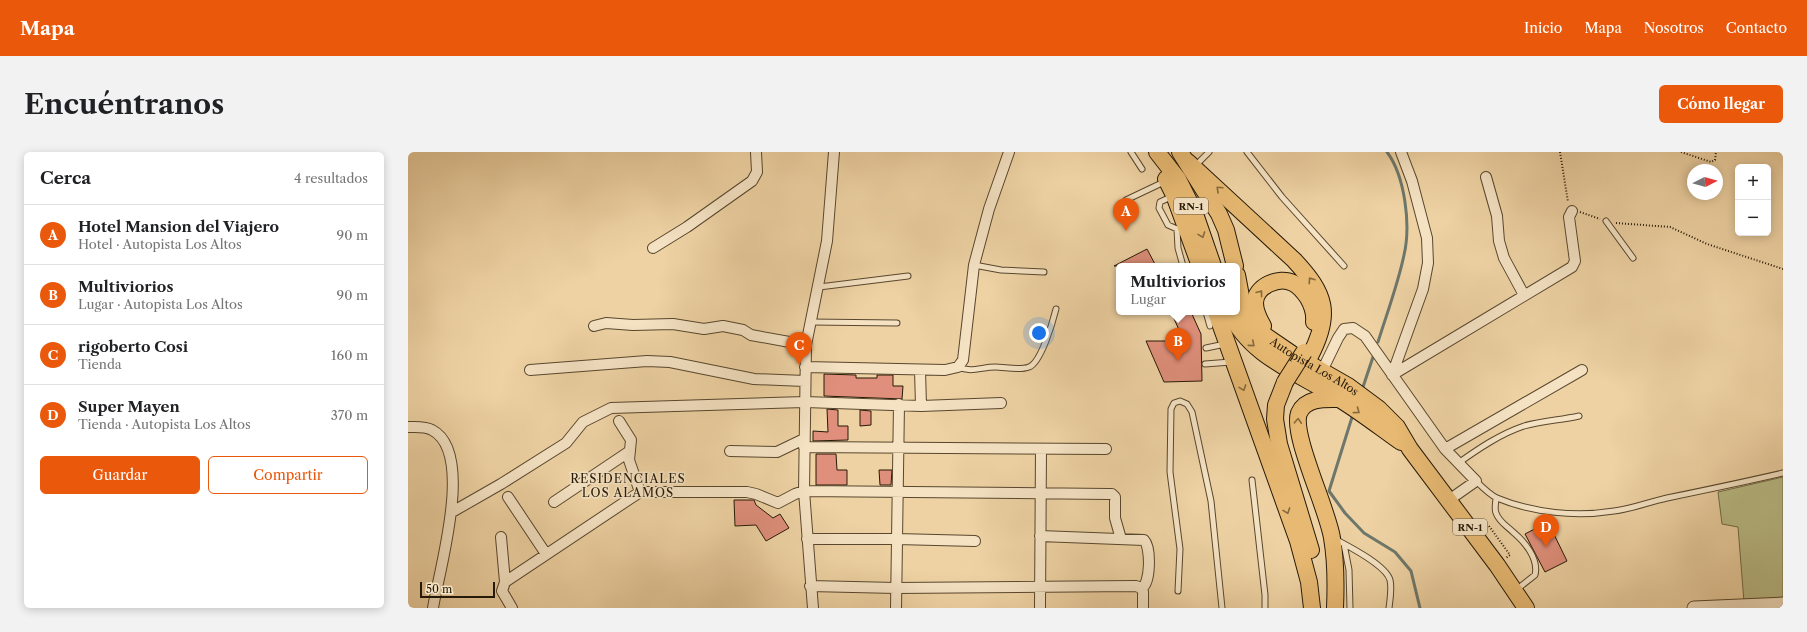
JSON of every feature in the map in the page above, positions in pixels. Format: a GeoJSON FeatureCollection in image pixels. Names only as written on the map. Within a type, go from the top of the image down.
{"type":"FeatureCollection","features":[{"type":"Feature","properties":{"kind":"main road"},"geometry":{"type":"LineString","coordinates":[[1156,152],[1174,195],[1181,228],[1198,263]]}},
{"type":"Feature","properties":{"kind":"main road","name":"RN-1"},"geometry":{"type":"LineString","coordinates":[[1156,152],[1178,179],[1194,211],[1212,263]]}},
{"type":"Feature","properties":{"kind":"main road"},"geometry":{"type":"LineString","coordinates":[[1187,160],[1294,260],[1309,276],[1317,288],[1322,305],[1323,320],[1317,342],[1307,354],[1276,405],[1275,419],[1279,444],[1309,542],[1315,571],[1319,608]]}},
{"type":"Feature","properties":{"kind":"main road","name":"RN-1"},"geometry":{"type":"LineString","coordinates":[[1187,160],[1219,214],[1226,230],[1234,263]]}},
{"type":"Feature","properties":{"kind":"main road"},"geometry":{"type":"LineString","coordinates":[[1271,340],[1258,317],[1255,301],[1258,293],[1268,284],[1279,281],[1292,283],[1303,291],[1312,305],[1314,318],[1313,331],[1307,354]]}},
{"type":"Feature","properties":{"kind":"main road","name":"Autopista Los Altos"},"geometry":{"type":"LineString","coordinates":[[1240,291],[1243,307],[1248,320],[1254,328],[1292,354],[1322,371],[1343,395]]}},
{"type":"Feature","properties":{"kind":"main road","name":"Autopista Los Altos"},"geometry":{"type":"LineString","coordinates":[[1231,315],[1236,326],[1245,338],[1262,353],[1343,395],[1397,428],[1410,449],[1449,500],[1526,608]]}},
{"type":"Feature","properties":{"kind":"main road"},"geometry":{"type":"LineString","coordinates":[[1213,319],[1228,343],[1298,541],[1309,582],[1312,608]]}},
{"type":"Feature","properties":{"kind":"main road"},"geometry":{"type":"LineString","coordinates":[[1289,384],[1286,426],[1290,442],[1317,520],[1328,563],[1333,608]]}},
{"type":"Feature","properties":{"kind":"main road"},"geometry":{"type":"LineString","coordinates":[[1333,608],[1338,541],[1328,521],[1300,438],[1297,423],[1299,414],[1304,405],[1320,399],[1343,395]]}},
{"type":"Feature","properties":{"kind":"street"},"geometry":{"type":"LineString","coordinates":[[653,248],[687,227],[752,181],[757,172],[756,152]]}},
{"type":"Feature","properties":{"kind":"street"},"geometry":{"type":"LineString","coordinates":[[813,608],[810,586],[804,491],[806,345],[819,287],[828,228],[834,152]]}},
{"type":"Feature","properties":{"kind":"street"},"geometry":{"type":"LineString","coordinates":[[806,367],[950,370],[958,367],[963,360],[974,265],[989,209],[1009,152]]}},
{"type":"Feature","properties":{"kind":"street"},"geometry":{"type":"LineString","coordinates":[[1392,375],[1422,290],[1428,263],[1427,238],[1412,181],[1401,152]]}},
{"type":"Feature","properties":{"kind":"street"},"geometry":{"type":"LineString","coordinates":[[1486,177],[1497,216],[1504,258],[1524,295]]}},
{"type":"Feature","properties":{"kind":"street"},"geometry":{"type":"LineString","coordinates":[[1392,375],[1574,264],[1568,217],[1572,211]]}},
{"type":"Feature","properties":{"kind":"street"},"geometry":{"type":"LineString","coordinates":[[594,326],[606,323],[633,325],[673,324],[704,329],[723,326],[743,330],[751,335],[806,345]]}},
{"type":"Feature","properties":{"kind":"street"},"geometry":{"type":"LineString","coordinates":[[1322,371],[1344,329],[1350,327],[1356,329],[1365,336],[1445,449],[1457,464],[1476,482],[1449,500]]}},
{"type":"Feature","properties":{"kind":"street"},"geometry":{"type":"LineString","coordinates":[[530,370],[622,361],[647,361],[670,362],[758,379],[805,381]]}},
{"type":"Feature","properties":{"kind":"street"},"geometry":{"type":"LineString","coordinates":[[920,370],[921,406]]}},
{"type":"Feature","properties":{"kind":"street"},"geometry":{"type":"LineString","coordinates":[[1445,449],[1582,370]]}},
{"type":"Feature","properties":{"kind":"street"},"geometry":{"type":"LineString","coordinates":[[452,512],[502,484],[566,443],[583,422],[611,408],[805,402],[899,404],[921,406],[1001,403]]}},
{"type":"Feature","properties":{"kind":"street"},"geometry":{"type":"LineString","coordinates":[[896,608],[899,404]]}},
{"type":"Feature","properties":{"kind":"street"},"geometry":{"type":"LineString","coordinates":[[619,421],[631,440],[629,460],[640,492]]}},
{"type":"Feature","properties":{"kind":"street"},"geometry":{"type":"LineString","coordinates":[[408,427],[432,430],[442,438],[448,448],[453,475],[452,512],[433,608]]}},
{"type":"Feature","properties":{"kind":"street"},"geometry":{"type":"LineString","coordinates":[[730,451],[776,452],[804,443],[898,448],[1106,449]]}},
{"type":"Feature","properties":{"kind":"street"},"geometry":{"type":"LineString","coordinates":[[1040,608],[1041,449]]}},
{"type":"Feature","properties":{"kind":"street"},"geometry":{"type":"LineString","coordinates":[[554,502],[630,451]]}},
{"type":"Feature","properties":{"kind":"street"},"geometry":{"type":"LineString","coordinates":[[505,582],[640,492],[747,492],[778,503],[804,491],[1112,494],[1115,500],[1115,518],[1121,538]]}},
{"type":"Feature","properties":{"kind":"street"},"geometry":{"type":"LineString","coordinates":[[508,498],[546,554]]}},
{"type":"Feature","properties":{"kind":"street"},"geometry":{"type":"LineString","coordinates":[[1040,536],[1141,539],[1146,542],[1148,546],[1147,581],[1145,586],[1141,588]]}},
{"type":"Feature","properties":{"kind":"street"},"geometry":{"type":"LineString","coordinates":[[502,537],[505,582],[502,591],[512,608]]}},
{"type":"Feature","properties":{"kind":"street"},"geometry":{"type":"LineString","coordinates":[[807,539],[897,538],[975,541]]}},
{"type":"Feature","properties":{"kind":"street"},"geometry":{"type":"LineString","coordinates":[[810,586],[896,588],[1136,586],[1141,588]]}},
{"type":"Feature","properties":{"kind":"street"},"geometry":{"type":"LineString","coordinates":[[1141,588],[1143,608]]}},
{"type":"Feature","properties":{"kind":"street"},"geometry":{"type":"LineString","coordinates":[[1694,608],[1783,604]]}},
{"type":"Feature","properties":{"kind":"lane"},"geometry":{"type":"LineString","coordinates":[[1131,152],[1142,169]]}},
{"type":"Feature","properties":{"kind":"lane"},"geometry":{"type":"LineString","coordinates":[[1187,160],[1209,152]]}},
{"type":"Feature","properties":{"kind":"lane"},"geometry":{"type":"LineString","coordinates":[[1247,152],[1282,197],[1344,266]]}},
{"type":"Feature","properties":{"kind":"lane"},"geometry":{"type":"LineString","coordinates":[[1126,200],[1167,180]]}},
{"type":"Feature","properties":{"kind":"lane"},"geometry":{"type":"LineString","coordinates":[[1606,221],[1633,258]]}},
{"type":"Feature","properties":{"kind":"lane"},"geometry":{"type":"LineString","coordinates":[[1181,228],[1178,248],[1182,263]]}},
{"type":"Feature","properties":{"kind":"lane"},"geometry":{"type":"LineString","coordinates":[[974,265],[1001,270],[1044,272]]}},
{"type":"Feature","properties":{"kind":"lane"},"geometry":{"type":"LineString","coordinates":[[819,287],[908,276]]}},
{"type":"Feature","properties":{"kind":"lane"},"geometry":{"type":"LineString","coordinates":[[958,367],[975,370],[994,367],[1022,368],[1031,366],[1038,357],[1056,309]]}},
{"type":"Feature","properties":{"kind":"lane"},"geometry":{"type":"LineString","coordinates":[[811,322],[897,323]]}},
{"type":"Feature","properties":{"kind":"lane"},"geometry":{"type":"LineString","coordinates":[[1206,348],[1228,343]]}},
{"type":"Feature","properties":{"kind":"lane"},"geometry":{"type":"LineString","coordinates":[[1205,364],[1234,361]]}},
{"type":"Feature","properties":{"kind":"lane"},"geometry":{"type":"LineString","coordinates":[[1178,591],[1180,549],[1170,472],[1171,409],[1174,403],[1180,401],[1187,404],[1192,412],[1211,501],[1222,608]]}},
{"type":"Feature","properties":{"kind":"lane"},"geometry":{"type":"LineString","coordinates":[[1457,464],[1486,444],[1526,425],[1579,416]]}},
{"type":"Feature","properties":{"kind":"lane"},"geometry":{"type":"LineString","coordinates":[[1476,482],[1496,498],[1540,510],[1552,512],[1602,512],[1624,510],[1666,498],[1783,473]]}},
{"type":"Feature","properties":{"kind":"lane"},"geometry":{"type":"LineString","coordinates":[[1252,480],[1265,589],[1265,608]]}},
{"type":"Feature","properties":{"kind":"lane"},"geometry":{"type":"LineString","coordinates":[[1496,498],[1495,512],[1499,519],[1520,538],[1534,559],[1536,565],[1535,575],[1515,591]]}},
{"type":"Feature","properties":{"kind":"lane"},"geometry":{"type":"LineString","coordinates":[[1338,541],[1349,570],[1350,608]]}},
{"type":"Feature","properties":{"kind":"lane"},"geometry":{"type":"LineString","coordinates":[[1338,541],[1384,570],[1390,580],[1389,608]]}},
{"type":"Feature","properties":{"kind":"path"},"geometry":{"type":"LineString","coordinates":[[1560,152],[1565,190],[1572,211],[1580,212],[1606,221],[1670,227],[1712,246],[1783,269]]}},
{"type":"Feature","properties":{"kind":"path"},"geometry":{"type":"LineString","coordinates":[[1681,152],[1711,162],[1715,160],[1716,152]]}},
{"type":"Feature","properties":{"kind":"path"},"geometry":{"type":"LineString","coordinates":[[1489,526],[1510,555]]}},
{"type":"Feature","properties":{"kind":"green space"},"geometry":{"type":"Polygon","coordinates":[[[1783,477],[1783,599],[1744,602],[1738,527],[1722,524],[1718,492],[1783,477]]]}},
{"type":"Feature","properties":{"kind":"building"},"geometry":{"type":"Polygon","coordinates":[[[1147,249],[1154,263],[1120,263],[1147,249]]]}},
{"type":"Feature","properties":{"kind":"building"},"geometry":{"type":"Polygon","coordinates":[[[1172,315],[1192,315],[1201,334],[1202,381],[1164,382],[1146,341],[1184,341],[1172,315]]]}},
{"type":"Feature","properties":{"kind":"building"},"geometry":{"type":"Polygon","coordinates":[[[824,374],[856,375],[856,378],[877,378],[877,375],[893,375],[893,386],[903,386],[902,399],[824,396],[824,374]]]}},
{"type":"Feature","properties":{"kind":"building"},"geometry":{"type":"Polygon","coordinates":[[[827,409],[838,410],[838,426],[848,426],[848,440],[813,441],[813,431],[828,432],[827,409]]]}},
{"type":"Feature","properties":{"kind":"building"},"geometry":{"type":"Polygon","coordinates":[[[860,410],[871,411],[871,425],[860,426],[860,410]]]}},
{"type":"Feature","properties":{"kind":"building"},"geometry":{"type":"Polygon","coordinates":[[[816,454],[836,454],[837,470],[847,470],[847,485],[816,485],[816,454]]]}},
{"type":"Feature","properties":{"kind":"building"},"geometry":{"type":"Polygon","coordinates":[[[879,470],[892,470],[891,485],[880,485],[879,470]]]}},
{"type":"Feature","properties":{"kind":"building"},"geometry":{"type":"Polygon","coordinates":[[[734,500],[754,500],[756,505],[773,518],[780,514],[789,528],[766,541],[756,525],[735,526],[734,500]]]}},
{"type":"Feature","properties":{"kind":"building"},"geometry":{"type":"Polygon","coordinates":[[[1548,522],[1567,561],[1545,572],[1525,534],[1548,522]]]}},
{"type":"Feature","properties":{"kind":"waterway"},"geometry":{"type":"LineString","coordinates":[[1378,342],[1402,266],[1407,230],[1405,201],[1402,187],[1393,162],[1387,152]]}},
{"type":"Feature","properties":{"kind":"waterway"},"geometry":{"type":"LineString","coordinates":[[1362,390],[1373,357]]}},
{"type":"Feature","properties":{"kind":"waterway"},"geometry":{"type":"LineString","coordinates":[[1353,414],[1329,491],[1345,513],[1364,533],[1395,552],[1411,571],[1420,608]]}},
{"type":"Feature","properties":{"kind":"place","name":"Hotel Mansion del Viajero"},"geometry":{"type":"Point","coordinates":[1126,231]}},
{"type":"Feature","properties":{"kind":"place","name":"Multiviorios"},"geometry":{"type":"Point","coordinates":[1178,361]}},
{"type":"Feature","properties":{"kind":"place","name":"rigoberto Cosi"},"geometry":{"type":"Point","coordinates":[799,365]}},
{"type":"Feature","properties":{"kind":"place","name":"Super Mayen"},"geometry":{"type":"Point","coordinates":[1546,547]}},
{"type":"Feature","properties":{"kind":"district","name":"RESIDENCIALES LOS ALAMOS"},"geometry":{"type":"Point","coordinates":[628,485]}}]}
